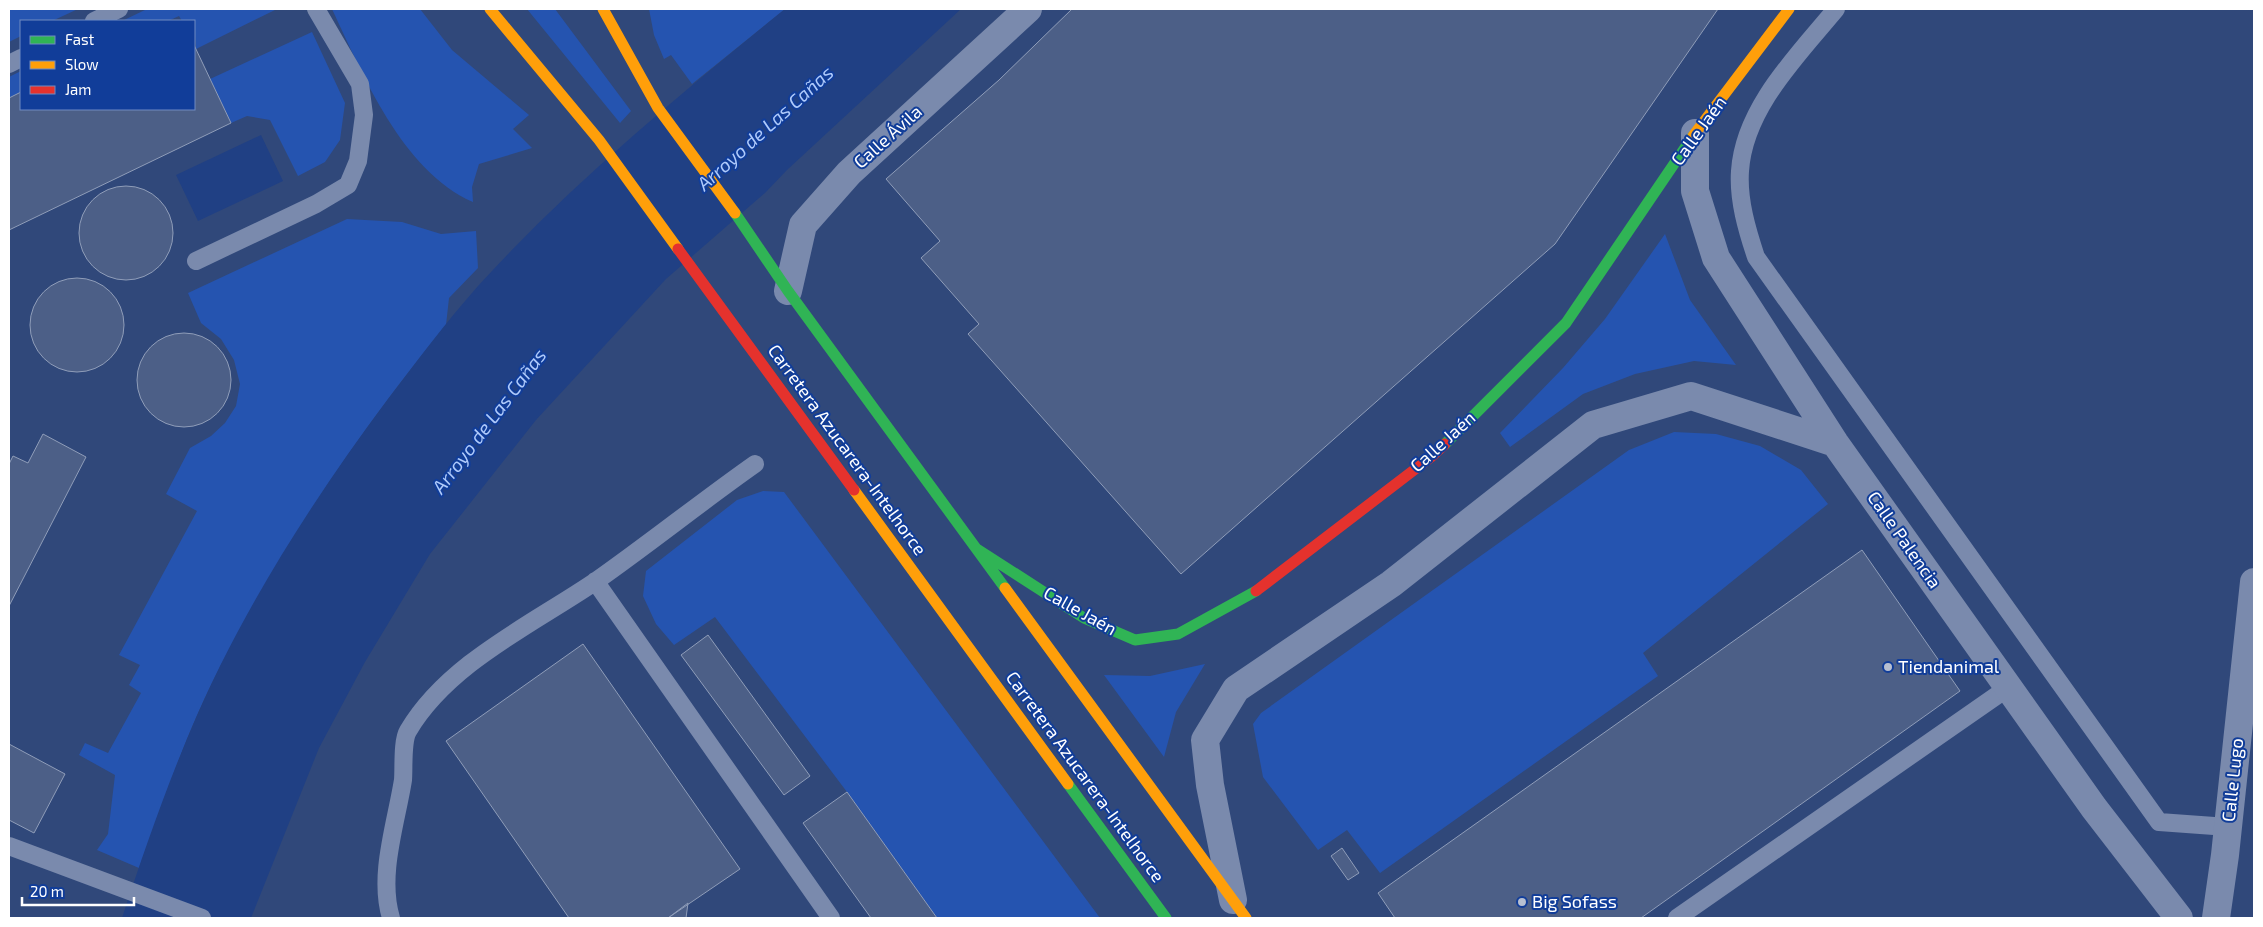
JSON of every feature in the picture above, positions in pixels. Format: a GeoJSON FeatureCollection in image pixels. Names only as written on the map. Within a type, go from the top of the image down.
{"type":"FeatureCollection","features":[{"type":"Feature","properties":{"kind":"main road","name":"Carretera Azucarera-Intelhorce"},"geometry":{"type":"LineString","coordinates":[[490,9],[599,140],[1166,918]]}},
{"type":"Feature","properties":{"kind":"main road"},"geometry":{"type":"LineString","coordinates":[[603,9],[658,108],[746,227],[788,291],[1239,909]]}},
{"type":"Feature","properties":{"kind":"main road","name":"Calle Jaén"},"geometry":{"type":"LineString","coordinates":[[976,548],[1084,618],[1135,640],[1178,634],[1262,588],[1343,523],[1431,457],[1566,322],[1696,133],[1789,9]]}},
{"type":"Feature","properties":{"kind":"main road"},"geometry":{"type":"LineString","coordinates":[[621,17],[622,43]]}},
{"type":"Feature","properties":{"kind":"street","name":"Calle Ávila"},"geometry":{"type":"LineString","coordinates":[[788,291],[803,225],[849,173],[1028,9]]}},
{"type":"Feature","properties":{"kind":"street","name":"Calle Palencia"},"geometry":{"type":"LineString","coordinates":[[1696,133],[1696,191],[1716,258],[1835,443],[2094,808],[2178,918]]}},
{"type":"Feature","properties":{"kind":"street"},"geometry":{"type":"LineString","coordinates":[[1239,909],[1210,785],[1204,740],[1236,688],[1391,584],[1593,425],[1691,396],[1835,443]]}},
{"type":"Feature","properties":{"kind":"street","name":"Calle Lugo"},"geometry":{"type":"LineString","coordinates":[[2216,918],[2228,826],[2254,582]]}},
{"type":"Feature","properties":{"kind":"lane"},"geometry":{"type":"LineString","coordinates":[[96,20],[119,9]]}},
{"type":"Feature","properties":{"kind":"lane"},"geometry":{"type":"LineString","coordinates":[[196,261],[316,204],[348,185],[358,161],[364,115],[360,84],[316,9]]}},
{"type":"Feature","properties":{"kind":"lane"},"geometry":{"type":"LineString","coordinates":[[1836,9],[1772,86],[1750,126],[1740,171],[1744,223],[1756,257],[2159,822],[2228,826]]}},
{"type":"Feature","properties":{"kind":"lane"},"geometry":{"type":"LineString","coordinates":[[391,918],[386,902],[389,860],[403,778],[407,733],[431,701],[467,666],[595,581],[755,464]]}},
{"type":"Feature","properties":{"kind":"lane"},"geometry":{"type":"LineString","coordinates":[[595,581],[831,918]]}},
{"type":"Feature","properties":{"kind":"lane"},"geometry":{"type":"LineString","coordinates":[[1676,918],[2009,687]]}},
{"type":"Feature","properties":{"kind":"lane"},"geometry":{"type":"LineString","coordinates":[[9,846],[117,888],[202,918]]}},
{"type":"Feature","properties":{"kind":"shaded area"},"geometry":{"type":"Polygon","coordinates":[[[9,9],[78,9],[54,20],[20,20],[20,36],[9,42],[9,9]]]}},
{"type":"Feature","properties":{"kind":"shaded area"},"geometry":{"type":"Polygon","coordinates":[[[147,9],[277,9],[196,49],[195,20],[181,20],[179,16],[170,20],[124,20],[147,9]]]}},
{"type":"Feature","properties":{"kind":"shaded area"},"geometry":{"type":"Polygon","coordinates":[[[332,9],[420,9],[452,50],[529,115],[513,129],[532,148],[479,164],[472,187],[473,202],[448,188],[425,168],[405,145],[388,119],[357,63],[332,9]]]}},
{"type":"Feature","properties":{"kind":"shaded area"},"geometry":{"type":"Polygon","coordinates":[[[527,9],[555,9],[631,111],[620,123],[527,9]]]}},
{"type":"Feature","properties":{"kind":"shaded area"},"geometry":{"type":"Polygon","coordinates":[[[649,9],[785,9],[692,84],[671,55],[664,59],[654,35],[649,9]]]}},
{"type":"Feature","properties":{"kind":"shaded area"},"geometry":{"type":"Polygon","coordinates":[[[312,32],[345,103],[340,140],[325,162],[298,176],[270,120],[247,116],[231,123],[210,79],[312,32]]]}},
{"type":"Feature","properties":{"kind":"shaded area"},"geometry":{"type":"Polygon","coordinates":[[[20,72],[20,92],[9,98],[9,77],[20,72]]]}},
{"type":"Feature","properties":{"kind":"shaded area"},"geometry":{"type":"Polygon","coordinates":[[[347,219],[402,222],[441,234],[476,231],[478,268],[449,298],[446,325],[383,406],[324,489],[245,620],[197,715],[139,868],[97,850],[108,834],[115,775],[79,755],[85,743],[108,753],[141,693],[129,685],[140,665],[119,655],[197,511],[166,494],[190,448],[211,436],[225,423],[236,406],[240,384],[234,360],[221,339],[201,323],[188,293],[347,219]]]}},
{"type":"Feature","properties":{"kind":"shaded area"},"geometry":{"type":"Polygon","coordinates":[[[1665,234],[1690,300],[1736,365],[1694,361],[1635,374],[1583,394],[1510,447],[1500,433],[1563,368],[1605,319],[1665,234]]]}},
{"type":"Feature","properties":{"kind":"shaded area"},"geometry":{"type":"Polygon","coordinates":[[[1674,432],[1716,434],[1760,446],[1801,470],[1828,504],[1643,653],[1658,676],[1380,873],[1347,830],[1318,850],[1263,777],[1253,724],[1261,713],[1629,450],[1674,432]]]}},
{"type":"Feature","properties":{"kind":"shaded area"},"geometry":{"type":"Polygon","coordinates":[[[763,491],[784,492],[1100,918],[937,918],[847,792],[715,617],[674,645],[656,624],[643,596],[646,571],[737,500],[763,491]]]}},
{"type":"Feature","properties":{"kind":"shaded area"},"geometry":{"type":"Polygon","coordinates":[[[1205,664],[1176,712],[1164,757],[1104,675],[1150,676],[1205,664]]]}},
{"type":"Feature","properties":{"kind":"water","name":"Arroyo de Las Cañas"},"geometry":{"type":"Polygon","coordinates":[[[785,9],[961,9],[787,170],[765,193],[666,279],[536,420],[430,554],[365,662],[319,748],[251,918],[122,918],[166,790],[220,666],[277,562],[342,463],[388,399],[478,286],[550,212],[626,142],[785,9]]]}},
{"type":"Feature","properties":{"kind":"water"},"geometry":{"type":"Polygon","coordinates":[[[261,135],[283,181],[198,221],[176,175],[261,135]]]}},
{"type":"Feature","properties":{"kind":"building"},"geometry":{"type":"Polygon","coordinates":[[[1072,9],[1718,9],[1555,244],[1181,574],[968,334],[979,324],[921,258],[940,241],[886,179],[999,80],[1072,9]]]}},
{"type":"Feature","properties":{"kind":"building"},"geometry":{"type":"Polygon","coordinates":[[[195,47],[231,123],[9,230],[9,98],[20,92],[20,110],[195,110],[195,47]]]}},
{"type":"Feature","properties":{"kind":"building"},"geometry":{"type":"Polygon","coordinates":[[[126,186],[144,190],[159,200],[169,215],[173,233],[169,251],[159,266],[144,276],[126,280],[108,276],[93,266],[83,251],[79,233],[83,215],[93,200],[108,190],[126,186]]]}},
{"type":"Feature","properties":{"kind":"building"},"geometry":{"type":"Polygon","coordinates":[[[77,278],[95,282],[110,292],[120,307],[124,325],[120,343],[110,358],[95,368],[77,372],[59,368],[44,358],[34,343],[30,325],[34,307],[44,292],[59,282],[77,278]]]}},
{"type":"Feature","properties":{"kind":"building"},"geometry":{"type":"Polygon","coordinates":[[[184,333],[202,337],[217,347],[227,362],[231,380],[227,398],[217,413],[202,423],[184,427],[166,423],[151,413],[141,398],[137,380],[141,362],[151,347],[166,337],[184,333]]]}},
{"type":"Feature","properties":{"kind":"building"},"geometry":{"type":"Polygon","coordinates":[[[43,434],[86,457],[9,606],[9,464],[13,456],[28,463],[43,434]]]}},
{"type":"Feature","properties":{"kind":"building"},"geometry":{"type":"Polygon","coordinates":[[[1862,550],[1960,691],[1641,918],[1395,918],[1378,893],[1862,550]]]}},
{"type":"Feature","properties":{"kind":"building"},"geometry":{"type":"Polygon","coordinates":[[[708,635],[810,776],[784,795],[681,655],[708,635]]]}},
{"type":"Feature","properties":{"kind":"building"},"geometry":{"type":"Polygon","coordinates":[[[583,644],[740,869],[668,918],[569,918],[446,741],[583,644]]]}},
{"type":"Feature","properties":{"kind":"building"},"geometry":{"type":"Polygon","coordinates":[[[9,744],[65,774],[34,833],[9,820],[9,744]]]}},
{"type":"Feature","properties":{"kind":"building"},"geometry":{"type":"Polygon","coordinates":[[[847,792],[937,918],[871,918],[803,823],[847,792]]]}},
{"type":"Feature","properties":{"kind":"building"},"geometry":{"type":"Polygon","coordinates":[[[1342,848],[1359,873],[1348,880],[1331,856],[1342,848]]]}},
{"type":"Feature","properties":{"kind":"building"},"geometry":{"type":"Polygon","coordinates":[[[688,903],[686,918],[668,918],[688,903]]]}},
{"type":"Feature","properties":{"kind":"traffic: fast"},"geometry":{"type":"LineString","coordinates":[[1445,444],[1566,323],[1693,136]]}},
{"type":"Feature","properties":{"kind":"traffic: fast"},"geometry":{"type":"LineString","coordinates":[[735,213],[788,291],[1005,588]]}},
{"type":"Feature","properties":{"kind":"traffic: fast"},"geometry":{"type":"LineString","coordinates":[[977,549],[1084,618],[1135,640],[1178,634],[1256,591]]}},
{"type":"Feature","properties":{"kind":"traffic: fast"},"geometry":{"type":"LineString","coordinates":[[1068,784],[1166,918]]}},
{"type":"Feature","properties":{"kind":"traffic: slow"},"geometry":{"type":"LineString","coordinates":[[490,9],[599,140],[678,249]]}},
{"type":"Feature","properties":{"kind":"traffic: slow"},"geometry":{"type":"LineString","coordinates":[[603,9],[658,108],[735,213]]}},
{"type":"Feature","properties":{"kind":"traffic: slow"},"geometry":{"type":"LineString","coordinates":[[1693,136],[1789,9]]}},
{"type":"Feature","properties":{"kind":"traffic: slow"},"geometry":{"type":"LineString","coordinates":[[854,490],[1068,784]]}},
{"type":"Feature","properties":{"kind":"traffic: slow"},"geometry":{"type":"LineString","coordinates":[[1005,588],[1246,918]]}},
{"type":"Feature","properties":{"kind":"traffic: jam"},"geometry":{"type":"LineString","coordinates":[[678,249],[854,490]]}},
{"type":"Feature","properties":{"kind":"traffic: jam"},"geometry":{"type":"LineString","coordinates":[[1256,591],[1431,457],[1445,444]]}},
{"type":"Feature","properties":{"kind":"place","name":"Tiendanimal"},"geometry":{"type":"Point","coordinates":[1888,667]}},
{"type":"Feature","properties":{"kind":"place","name":"Big Sofass"},"geometry":{"type":"Point","coordinates":[1522,902]}}]}
